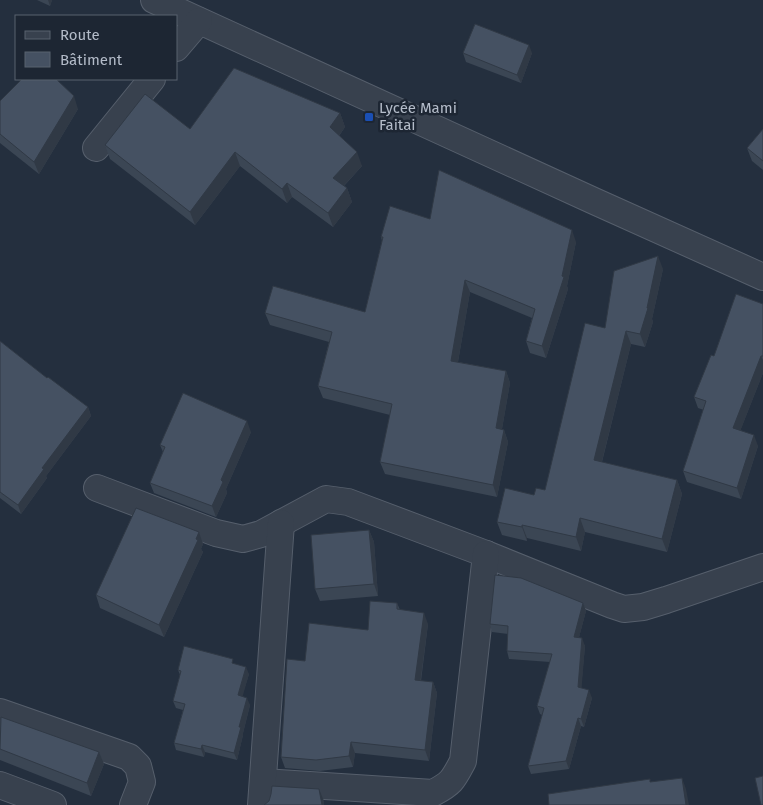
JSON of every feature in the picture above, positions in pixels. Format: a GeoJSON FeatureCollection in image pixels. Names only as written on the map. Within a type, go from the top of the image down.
{"type":"FeatureCollection","features":[{"type":"Feature","properties":{"kind":"street"},"geometry":{"type":"LineString","coordinates":[[154,0],[763,277]]}},
{"type":"Feature","properties":{"kind":"street"},"geometry":{"type":"LineString","coordinates":[[178,46],[199,21]]}},
{"type":"Feature","properties":{"kind":"street"},"geometry":{"type":"LineString","coordinates":[[96,148],[151,80]]}},
{"type":"Feature","properties":{"kind":"street"},"geometry":{"type":"LineString","coordinates":[[96,488],[216,534],[243,539],[262,534],[326,499],[348,502],[486,554],[604,602],[624,608],[643,607],[763,567]]}},
{"type":"Feature","properties":{"kind":"street"},"geometry":{"type":"LineString","coordinates":[[281,523],[262,793],[433,793],[451,782],[463,761],[486,554]]}},
{"type":"Feature","properties":{"kind":"street"},"geometry":{"type":"LineString","coordinates":[[0,712],[129,757],[138,766],[142,782],[133,805]]}},
{"type":"Feature","properties":{"kind":"street"},"geometry":{"type":"LineString","coordinates":[[0,785],[53,805]]}},
{"type":"Feature","properties":{"kind":"building"},"geometry":{"type":"Polygon","coordinates":[[[475,24],[529,45],[517,75],[463,53],[475,24]]]}},
{"type":"Feature","properties":{"kind":"building"},"geometry":{"type":"Polygon","coordinates":[[[234,68],[340,113],[330,127],[357,152],[333,178],[347,188],[328,213],[287,183],[282,189],[235,152],[190,212],[105,145],[145,94],[190,129],[234,68]]]}},
{"type":"Feature","properties":{"kind":"building"},"geometry":{"type":"Polygon","coordinates":[[[21,80],[57,80],[74,96],[34,162],[0,134],[0,101],[21,80]]]}},
{"type":"Feature","properties":{"kind":"building"},"geometry":{"type":"Polygon","coordinates":[[[763,129],[763,161],[747,148],[763,129]]]}},
{"type":"Feature","properties":{"kind":"building"},"geometry":{"type":"Polygon","coordinates":[[[439,170],[572,230],[562,276],[564,277],[542,346],[526,341],[535,309],[465,280],[451,361],[506,371],[496,428],[504,430],[493,485],[380,462],[392,404],[318,386],[332,332],[265,313],[273,286],[365,312],[383,237],[381,237],[390,206],[430,219],[439,170]]]}},
{"type":"Feature","properties":{"kind":"building"},"geometry":{"type":"Polygon","coordinates":[[[658,256],[648,308],[640,334],[626,331],[594,460],[677,480],[662,539],[580,518],[576,537],[522,525],[522,527],[497,522],[505,488],[534,495],[536,488],[545,490],[585,323],[605,328],[614,271],[658,256]]]}},
{"type":"Feature","properties":{"kind":"building"},"geometry":{"type":"Polygon","coordinates":[[[736,294],[763,304],[763,356],[761,356],[733,428],[754,435],[737,488],[683,471],[706,401],[694,397],[711,355],[714,356],[736,294]]]}},
{"type":"Feature","properties":{"kind":"building"},"geometry":{"type":"Polygon","coordinates":[[[0,341],[88,407],[42,468],[44,469],[18,505],[0,492],[0,341]]]}},
{"type":"Feature","properties":{"kind":"building"},"geometry":{"type":"Polygon","coordinates":[[[183,393],[247,421],[221,480],[223,482],[212,506],[150,483],[165,447],[160,445],[183,393]]]}},
{"type":"Feature","properties":{"kind":"building"},"geometry":{"type":"Polygon","coordinates":[[[136,508],[199,532],[196,539],[198,540],[159,625],[96,595],[136,508]]]}},
{"type":"Feature","properties":{"kind":"building"},"geometry":{"type":"Polygon","coordinates":[[[369,530],[374,584],[315,589],[311,535],[369,530]]]}},
{"type":"Feature","properties":{"kind":"building"},"geometry":{"type":"Polygon","coordinates":[[[495,575],[521,578],[583,603],[574,637],[582,638],[578,687],[589,690],[581,719],[578,718],[566,761],[528,766],[544,708],[537,706],[552,654],[507,651],[508,626],[490,624],[495,575]]]}},
{"type":"Feature","properties":{"kind":"building"},"geometry":{"type":"Polygon","coordinates":[[[370,601],[397,603],[397,609],[424,613],[415,680],[433,682],[425,750],[351,742],[349,756],[316,760],[281,757],[287,659],[305,661],[309,623],[368,630],[370,601]]]}},
{"type":"Feature","properties":{"kind":"building"},"geometry":{"type":"Polygon","coordinates":[[[184,646],[233,659],[232,663],[246,667],[238,695],[247,698],[234,753],[202,745],[201,749],[174,743],[185,704],[173,701],[181,671],[178,670],[184,646]]]}},
{"type":"Feature","properties":{"kind":"building"},"geometry":{"type":"Polygon","coordinates":[[[1,717],[99,752],[87,783],[0,749],[1,717]]]}},
{"type":"Feature","properties":{"kind":"building"},"geometry":{"type":"Polygon","coordinates":[[[763,776],[763,805],[761,805],[755,778],[763,776]]]}},
{"type":"Feature","properties":{"kind":"building"},"geometry":{"type":"Polygon","coordinates":[[[682,778],[686,805],[549,805],[548,794],[650,779],[650,782],[682,778]]]}},
{"type":"Feature","properties":{"kind":"building"},"geometry":{"type":"Polygon","coordinates":[[[272,786],[319,789],[322,805],[264,805],[269,801],[272,786]]]}},
{"type":"Feature","properties":{"kind":"place","name":"Lycée Mami Faitai"},"geometry":{"type":"Point","coordinates":[369,117]}}]}
